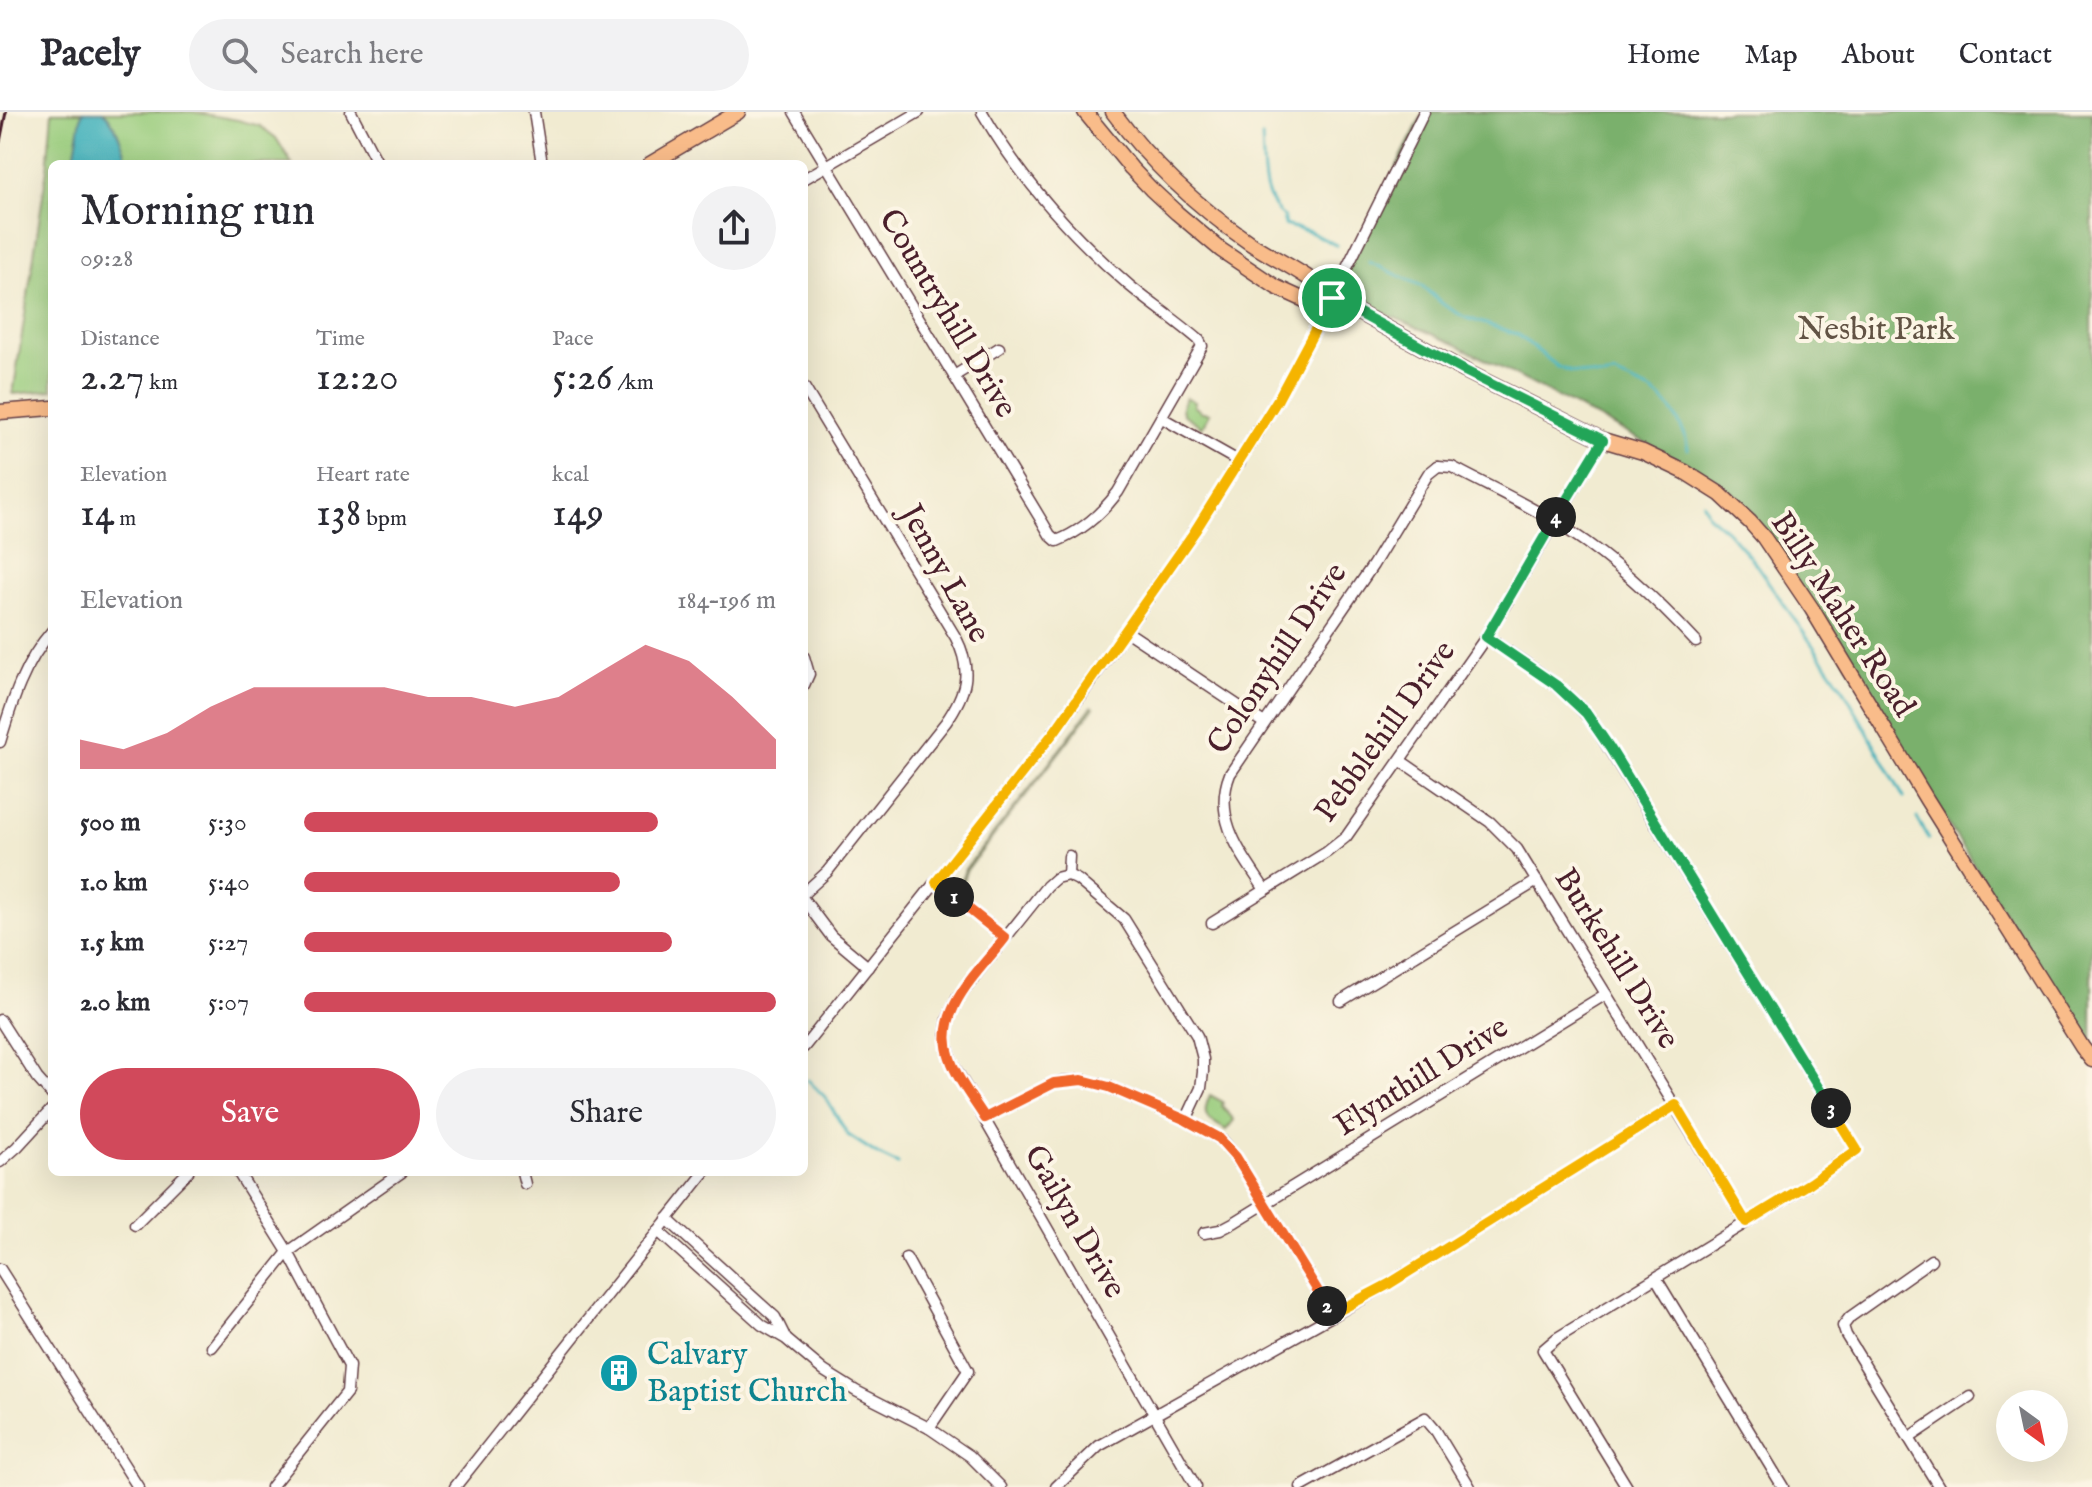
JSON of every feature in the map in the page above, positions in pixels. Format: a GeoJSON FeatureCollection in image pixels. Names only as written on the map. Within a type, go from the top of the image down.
{"type":"FeatureCollection","features":[{"type":"Feature","properties":{"kind":"main road"},"geometry":{"type":"LineString","coordinates":[[657,160],[738,112]]}},
{"type":"Feature","properties":{"kind":"main road"},"geometry":{"type":"LineString","coordinates":[[1085,112],[1131,168],[1221,250],[1276,287],[1311,303],[1332,298]]}},
{"type":"Feature","properties":{"kind":"main road","name":"Billy Maher Road"},"geometry":{"type":"LineString","coordinates":[[1113,112],[1147,153],[1207,211],[1259,249],[1321,286],[1332,298],[1465,371],[1603,440],[1643,452],[1696,479],[1732,505],[1764,538],[1812,609],[1927,800],[2092,1060]]}},
{"type":"Feature","properties":{"kind":"main road"},"geometry":{"type":"LineString","coordinates":[[1131,168],[1147,153]]}},
{"type":"Feature","properties":{"kind":"main road"},"geometry":{"type":"LineString","coordinates":[[0,412],[48,408]]}},
{"type":"Feature","properties":{"kind":"street"},"geometry":{"type":"LineString","coordinates":[[351,112],[376,160]]}},
{"type":"Feature","properties":{"kind":"street"},"geometry":{"type":"LineString","coordinates":[[534,112],[541,160]]}},
{"type":"Feature","properties":{"kind":"street","name":"Countryhill Drive"},"geometry":{"type":"LineString","coordinates":[[794,112],[1043,523],[1057,541],[1081,528],[1112,499],[1162,418]]}},
{"type":"Feature","properties":{"kind":"street"},"geometry":{"type":"LineString","coordinates":[[808,177],[919,112]]}},
{"type":"Feature","properties":{"kind":"street"},"geometry":{"type":"LineString","coordinates":[[982,112],[1025,176],[1079,238],[1132,288],[1199,340],[1202,346],[1162,418],[1240,462]]}},
{"type":"Feature","properties":{"kind":"street"},"geometry":{"type":"LineString","coordinates":[[808,1042],[1042,749],[1240,462],[1332,298],[1424,112]]}},
{"type":"Feature","properties":{"kind":"street"},"geometry":{"type":"LineString","coordinates":[[954,376],[999,348]]}},
{"type":"Feature","properties":{"kind":"street","name":"Jenny Lane"},"geometry":{"type":"LineString","coordinates":[[808,394],[956,638],[966,670],[959,704],[827,872],[808,889]]}},
{"type":"Feature","properties":{"kind":"street","name":"Pebblehill Drive"},"geometry":{"type":"LineString","coordinates":[[1212,923],[1346,837],[1486,637],[1603,440]]}},
{"type":"Feature","properties":{"kind":"street","name":"Colonyhill Drive"},"geometry":{"type":"LineString","coordinates":[[1265,890],[1229,832],[1223,801],[1230,774],[1373,565],[1437,461],[1553,521]]}},
{"type":"Feature","properties":{"kind":"street"},"geometry":{"type":"LineString","coordinates":[[1553,521],[1636,582],[1696,642]]}},
{"type":"Feature","properties":{"kind":"street"},"geometry":{"type":"LineString","coordinates":[[1126,631],[1264,723]]}},
{"type":"Feature","properties":{"kind":"street"},"geometry":{"type":"LineString","coordinates":[[0,742],[18,686],[48,636]]}},
{"type":"Feature","properties":{"kind":"street"},"geometry":{"type":"LineString","coordinates":[[1486,637],[1556,685],[1577,703],[1595,726],[1857,1150],[1810,1183],[1557,1338],[1543,1350],[1627,1487]]}},
{"type":"Feature","properties":{"kind":"street","name":"Burkehill Drive"},"geometry":{"type":"LineString","coordinates":[[1401,761],[1500,831],[1517,849],[1746,1222]]}},
{"type":"Feature","properties":{"kind":"street"},"geometry":{"type":"LineString","coordinates":[[1069,856],[1068,875],[1127,922],[1197,1036],[1203,1059],[1201,1088],[1186,1120]]}},
{"type":"Feature","properties":{"kind":"street","name":"Gailyn Drive"},"geometry":{"type":"LineString","coordinates":[[1068,875],[1056,878],[1047,886],[958,997],[946,1025],[947,1045],[952,1063],[1196,1487]]}},
{"type":"Feature","properties":{"kind":"street"},"geometry":{"type":"LineString","coordinates":[[1341,1001],[1537,881]]}},
{"type":"Feature","properties":{"kind":"street"},"geometry":{"type":"LineString","coordinates":[[936,882],[1005,938]]}},
{"type":"Feature","properties":{"kind":"street"},"geometry":{"type":"LineString","coordinates":[[808,905],[831,936],[868,967]]}},
{"type":"Feature","properties":{"kind":"street","name":"Flynthill Drive"},"geometry":{"type":"LineString","coordinates":[[1204,1233],[1228,1226],[1606,994]]}},
{"type":"Feature","properties":{"kind":"street"},"geometry":{"type":"LineString","coordinates":[[0,1020],[48,1090]]}},
{"type":"Feature","properties":{"kind":"street"},"geometry":{"type":"LineString","coordinates":[[985,1118],[1054,1083],[1082,1080],[1109,1087],[1186,1120],[1224,1142],[1236,1157],[1332,1314]]}},
{"type":"Feature","properties":{"kind":"street"},"geometry":{"type":"LineString","coordinates":[[1056,1487],[1099,1446],[1389,1284],[1676,1105]]}},
{"type":"Feature","properties":{"kind":"street"},"geometry":{"type":"LineString","coordinates":[[0,1162],[48,1113]]}},
{"type":"Feature","properties":{"kind":"street"},"geometry":{"type":"LineString","coordinates":[[135,1225],[184,1176]]}},
{"type":"Feature","properties":{"kind":"street"},"geometry":{"type":"LineString","coordinates":[[240,1176],[288,1252],[349,1366],[347,1392],[271,1487]]}},
{"type":"Feature","properties":{"kind":"street"},"geometry":{"type":"LineString","coordinates":[[212,1347],[288,1252],[396,1176]]}},
{"type":"Feature","properties":{"kind":"street"},"geometry":{"type":"LineString","coordinates":[[523,1176],[525,1184]]}},
{"type":"Feature","properties":{"kind":"street"},"geometry":{"type":"LineString","coordinates":[[455,1487],[702,1176]]}},
{"type":"Feature","properties":{"kind":"street"},"geometry":{"type":"LineString","coordinates":[[667,1219],[775,1317],[786,1339]]}},
{"type":"Feature","properties":{"kind":"street"},"geometry":{"type":"LineString","coordinates":[[658,1231],[762,1325],[856,1391],[929,1428],[970,1456],[1001,1487]]}},
{"type":"Feature","properties":{"kind":"street"},"geometry":{"type":"LineString","coordinates":[[906,1258],[968,1371],[929,1428]]}},
{"type":"Feature","properties":{"kind":"street"},"geometry":{"type":"LineString","coordinates":[[1931,1260],[1850,1317],[1843,1326],[1939,1487]]}},
{"type":"Feature","properties":{"kind":"street"},"geometry":{"type":"LineString","coordinates":[[0,1269],[138,1487]]}},
{"type":"Feature","properties":{"kind":"street"},"geometry":{"type":"LineString","coordinates":[[1656,1278],[1783,1487]]}},
{"type":"Feature","properties":{"kind":"street"},"geometry":{"type":"LineString","coordinates":[[1909,1438],[1970,1397]]}},
{"type":"Feature","properties":{"kind":"street"},"geometry":{"type":"LineString","coordinates":[[1301,1487],[1425,1418],[1470,1487]]}},
{"type":"Feature","properties":{"kind":"green space"},"geometry":{"type":"Polygon","coordinates":[[[52,112],[193,112],[238,120],[260,126],[276,138],[290,160],[48,160],[48,390],[13,394],[47,169],[52,112]]]}},
{"type":"Feature","properties":{"kind":"green space","name":"Nesbit Park"},"geometry":{"type":"Polygon","coordinates":[[[1424,112],[2092,112],[2092,1052],[1760,526],[1736,497],[1706,474],[1459,346],[1382,312],[1330,298],[1424,112]]]}},
{"type":"Feature","properties":{"kind":"green space"},"geometry":{"type":"Polygon","coordinates":[[[1186,397],[1195,402],[1194,406],[1202,412],[1210,413],[1202,427],[1183,414],[1186,397]]]}},
{"type":"Feature","properties":{"kind":"green space"},"geometry":{"type":"Polygon","coordinates":[[[1092,706],[966,871],[961,882],[965,869],[1092,706]]]}},
{"type":"Feature","properties":{"kind":"green space"},"geometry":{"type":"Polygon","coordinates":[[[1210,1095],[1223,1102],[1222,1106],[1234,1120],[1226,1130],[1207,1117],[1210,1095]]]}},
{"type":"Feature","properties":{"kind":"water"},"geometry":{"type":"Polygon","coordinates":[[[82,112],[107,115],[119,135],[127,160],[74,160],[82,112]]]}},
{"type":"Feature","properties":{"kind":"waterway"},"geometry":{"type":"LineString","coordinates":[[1262,137],[1267,191],[1276,210],[1284,217],[1284,225],[1310,232],[1336,245]]}},
{"type":"Feature","properties":{"kind":"waterway"},"geometry":{"type":"LineString","coordinates":[[1369,262],[1422,286],[1464,317],[1517,334],[1558,367],[1602,377],[1615,375],[1651,391],[1674,413],[1688,449]]}},
{"type":"Feature","properties":{"kind":"waterway"},"geometry":{"type":"LineString","coordinates":[[1703,503],[1708,515],[1755,563],[1844,690],[1904,798]]}},
{"type":"Feature","properties":{"kind":"waterway"},"geometry":{"type":"LineString","coordinates":[[1917,818],[1929,839]]}},
{"type":"Feature","properties":{"kind":"waterway"},"geometry":{"type":"LineString","coordinates":[[808,1080],[825,1097],[848,1135],[898,1164]]}},
{"type":"Feature","properties":{"kind":"railway"},"geometry":{"type":"LineString","coordinates":[[0,142],[6,112]]}},
{"type":"Feature","properties":{"kind":"place","name":"Calvary Baptist Church"},"geometry":{"type":"Point","coordinates":[619,1373]}},
{"type":"Feature","properties":{"kind":"route"},"geometry":{"type":"LineString","coordinates":[[1332,298],[1465,371],[1603,440],[1486,637],[1556,685],[1586,713],[1857,1150],[1746,1222],[1676,1105],[1389,1284],[1332,1314],[1236,1157],[1224,1142],[1213,1135],[1109,1087],[1082,1080],[1054,1083],[985,1118],[952,1063],[946,1025],[958,997],[1005,938],[936,882],[1055,731],[1195,531],[1278,399],[1332,298]]}}]}
